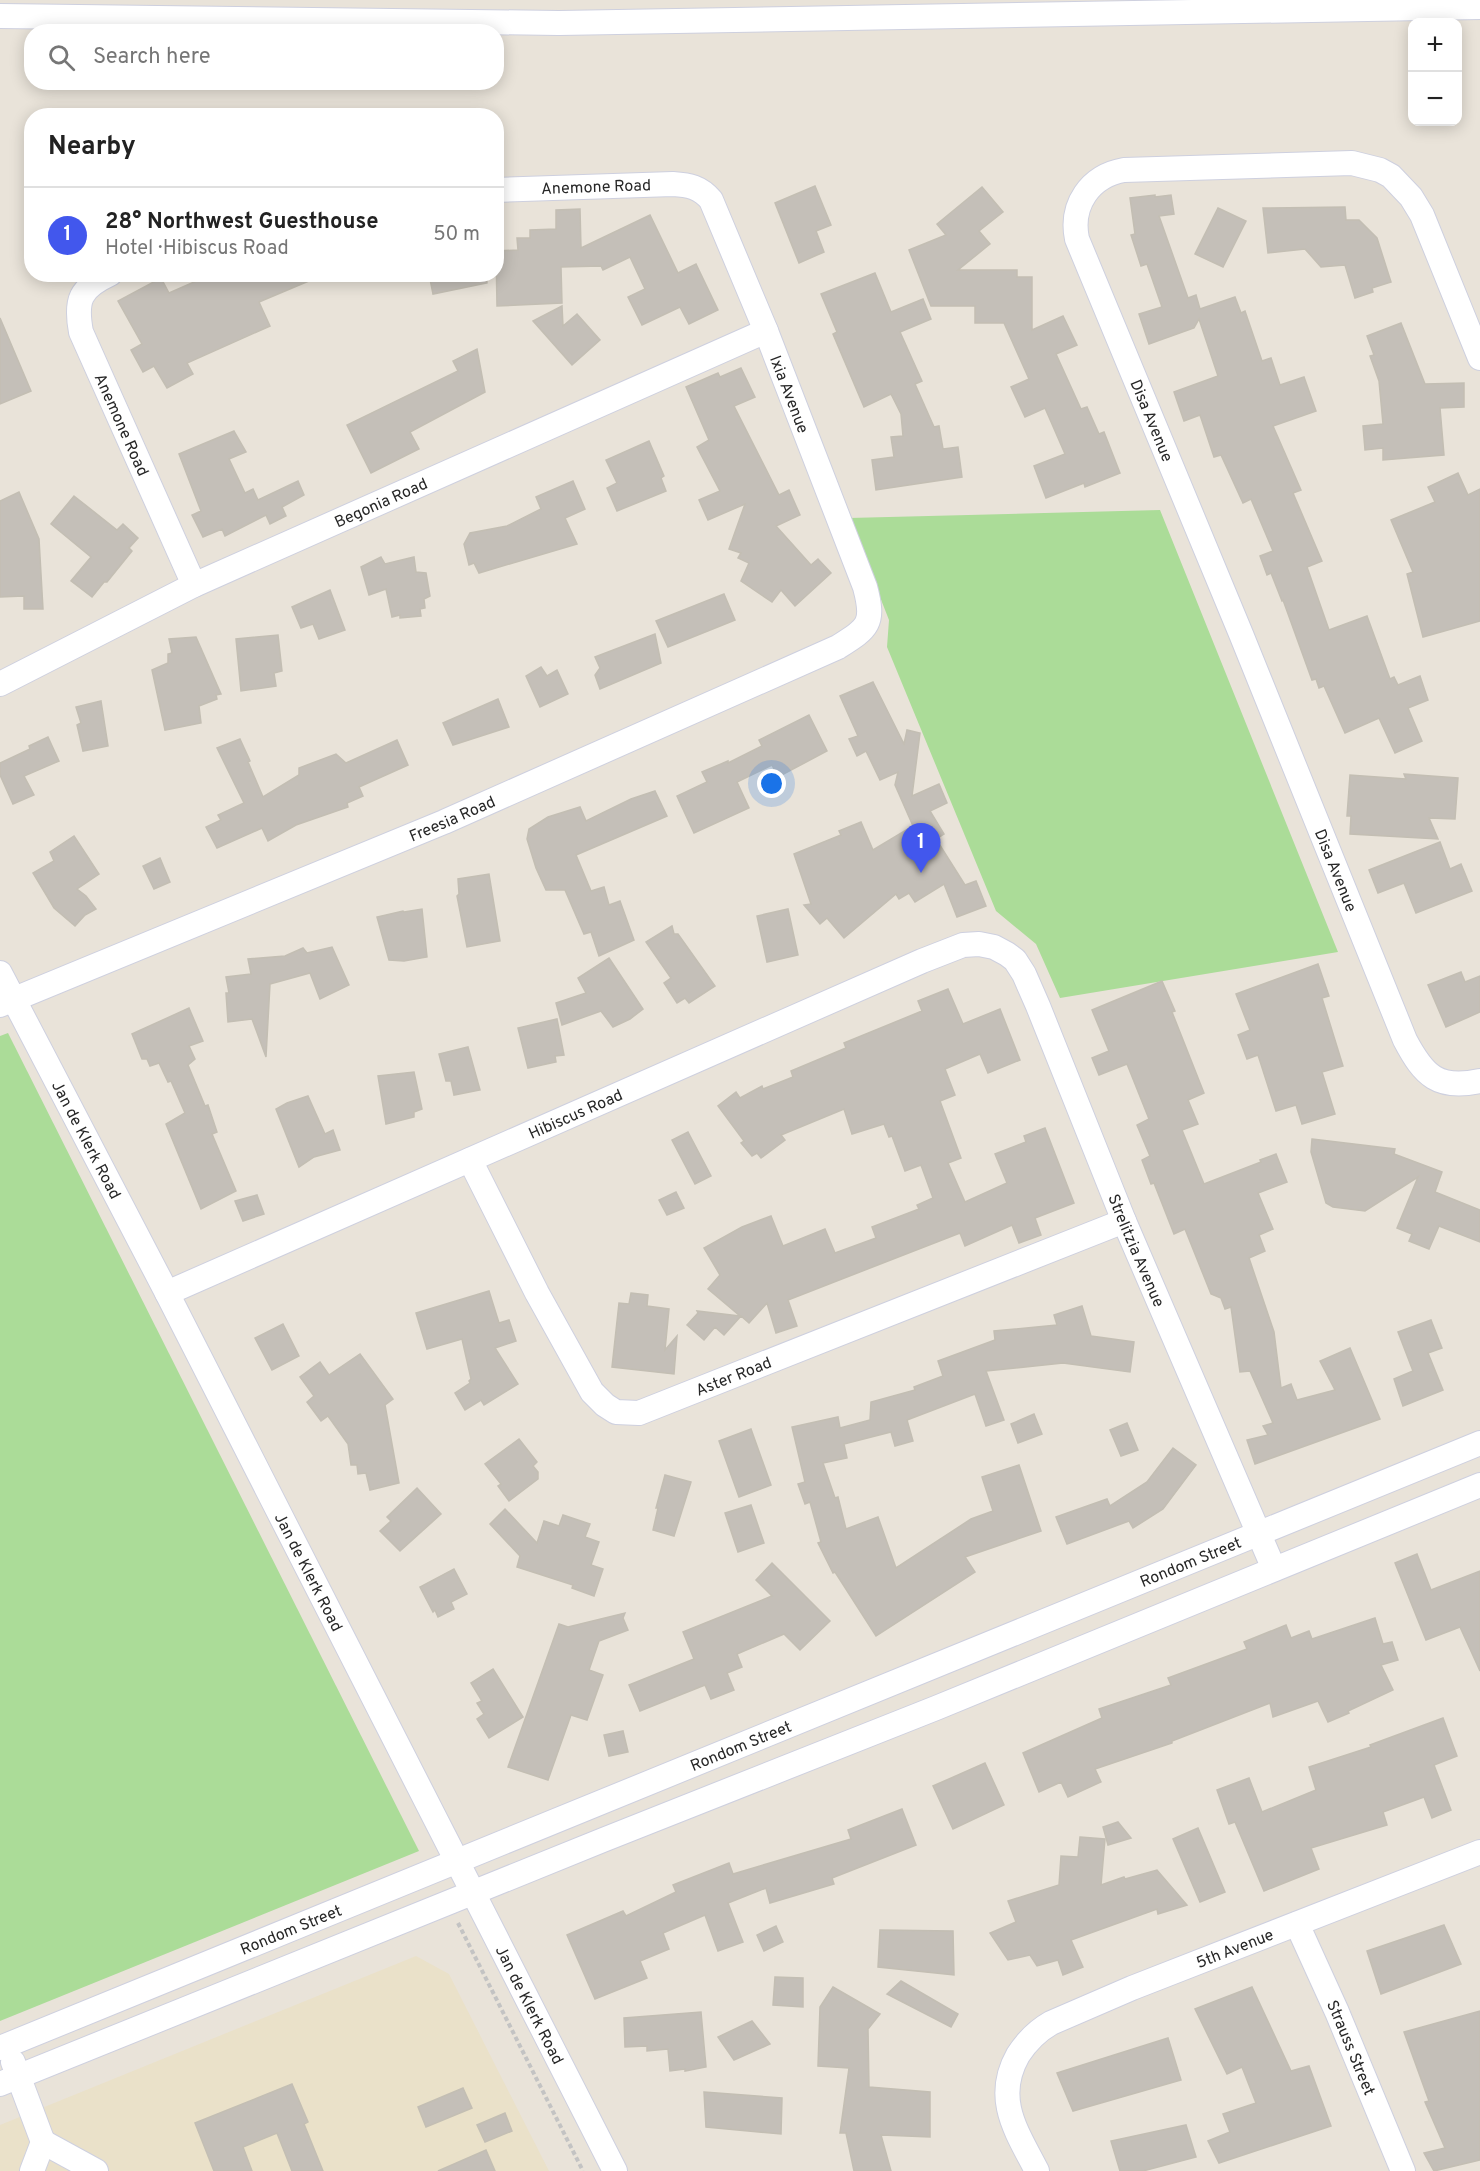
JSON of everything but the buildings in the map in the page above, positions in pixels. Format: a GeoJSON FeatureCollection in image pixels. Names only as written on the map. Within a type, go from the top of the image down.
{"type":"FeatureCollection","features":[{"type":"Feature","properties":{"kind":"street"},"geometry":{"type":"LineString","coordinates":[[0,16],[559,23],[1480,7]]}},
{"type":"Feature","properties":{"kind":"street","name":"Disa Avenue"},"geometry":{"type":"LineString","coordinates":[[1480,358],[1422,215],[1398,182],[1380,170],[1352,163],[1124,170],[1111,172],[1099,179],[1084,194],[1078,207],[1074,228],[1077,239],[1406,1040],[1416,1060],[1435,1080],[1456,1084],[1480,1082]]}},
{"type":"Feature","properties":{"kind":"street","name":"Anemone Road"},"geometry":{"type":"LineString","coordinates":[[504,190],[673,184],[695,187]]}},
{"type":"Feature","properties":{"kind":"street","name":"Ixia Avenue"},"geometry":{"type":"LineString","coordinates":[[695,187],[711,200],[766,331],[865,587],[870,609]]}},
{"type":"Feature","properties":{"kind":"street","name":"Anemone Road"},"geometry":{"type":"LineString","coordinates":[[95,282],[83,291],[79,304],[78,318],[81,332],[194,585]]}},
{"type":"Feature","properties":{"kind":"street","name":"Begonia Road"},"geometry":{"type":"LineString","coordinates":[[0,684],[194,585],[766,331]]}},
{"type":"Feature","properties":{"kind":"street","name":"Freesia Road"},"geometry":{"type":"LineString","coordinates":[[7,1003],[444,822],[838,647],[864,629],[869,622],[870,609]]}},
{"type":"Feature","properties":{"kind":"street","name":"Hibiscus Road"},"geometry":{"type":"LineString","coordinates":[[167,1293],[931,958],[963,945],[986,945]]}},
{"type":"Feature","properties":{"kind":"street","name":"Strelitzia Avenue"},"geometry":{"type":"LineString","coordinates":[[986,945],[1015,960],[1024,974],[1124,1221],[1274,1569]]}},
{"type":"Feature","properties":{"kind":"street","name":"Jan de Klerk Road"},"geometry":{"type":"LineString","coordinates":[[0,973],[7,1003],[167,1293],[615,2171]]}},
{"type":"Feature","properties":{"kind":"street","name":"Aster Road"},"geometry":{"type":"LineString","coordinates":[[470,1160],[537,1293],[592,1392],[611,1410],[630,1413],[639,1413],[765,1365],[1124,1221]]}},
{"type":"Feature","properties":{"kind":"street","name":"Rondom Street"},"geometry":{"type":"LineString","coordinates":[[3,2047],[1480,1443]]}},
{"type":"Feature","properties":{"kind":"street"},"geometry":{"type":"LineString","coordinates":[[9,2080],[1480,1485]]}},
{"type":"Feature","properties":{"kind":"street","name":"5th Avenue"},"geometry":{"type":"LineString","coordinates":[[1037,2171],[1013,2121],[1006,2087],[1010,2072],[1029,2040],[1051,2023],[1132,1988],[1480,1852]]}},
{"type":"Feature","properties":{"kind":"street","name":"Strauss Street"},"geometry":{"type":"LineString","coordinates":[[1297,1924],[1337,2012],[1403,2171]]}},
{"type":"Feature","properties":{"kind":"street"},"geometry":{"type":"LineString","coordinates":[[3,2047],[9,2080],[43,2142],[96,2171]]}},
{"type":"Feature","properties":{"kind":"street"},"geometry":{"type":"LineString","coordinates":[[32,2171],[43,2142]]}},
{"type":"Feature","properties":{"kind":"path"},"geometry":{"type":"LineString","coordinates":[[448,1904],[584,2171]]}},
{"type":"Feature","properties":{"kind":"shaded area"},"geometry":{"type":"Polygon","coordinates":[[[416,1956],[449,1974],[549,2171],[0,2171],[0,2125],[416,1956]]]}},
{"type":"Feature","properties":{"kind":"green space"},"geometry":{"type":"Polygon","coordinates":[[[1160,510],[1338,952],[1060,998],[1036,944],[996,911],[887,647],[889,620],[849,518],[1160,510]]]}},
{"type":"Feature","properties":{"kind":"green space"},"geometry":{"type":"Polygon","coordinates":[[[8,1033],[419,1851],[0,2021],[0,1036],[8,1033]]]}},
{"type":"Feature","properties":{"kind":"place","name":"28° Northwest Guesthouse"},"geometry":{"type":"Point","coordinates":[921,873]}}]}
